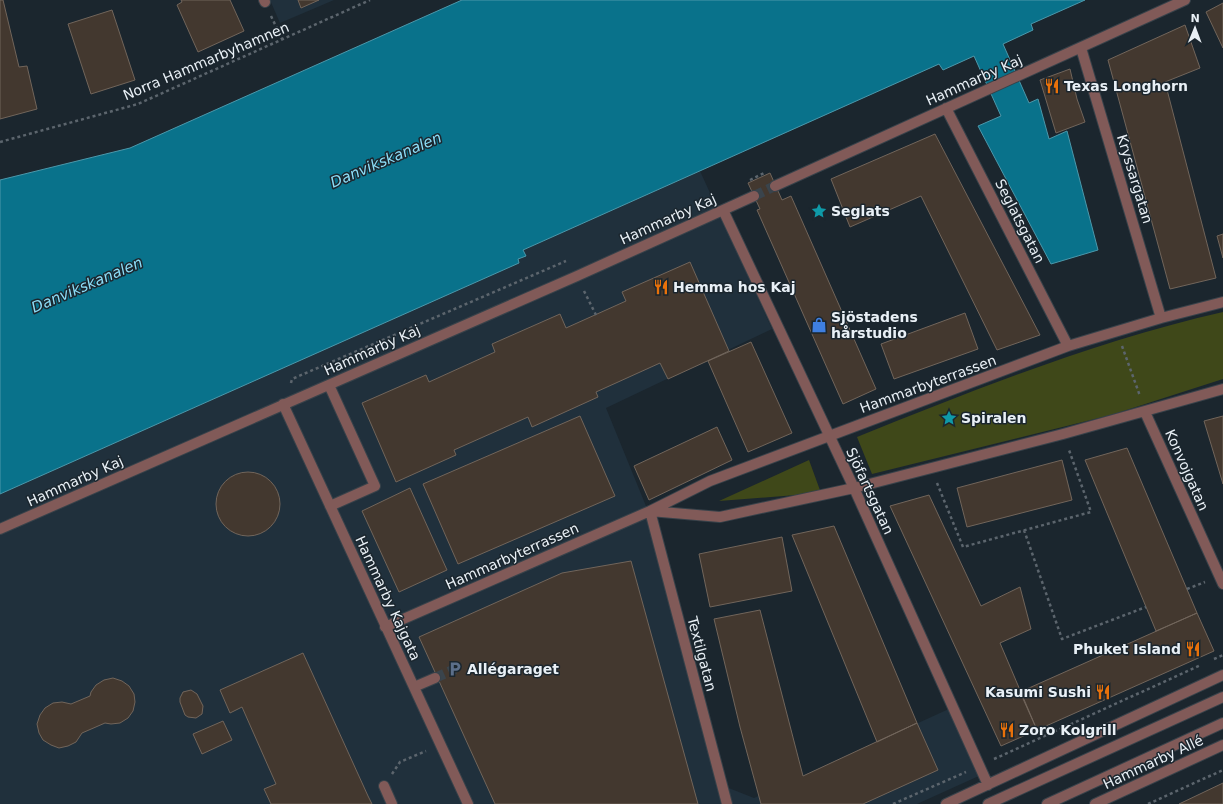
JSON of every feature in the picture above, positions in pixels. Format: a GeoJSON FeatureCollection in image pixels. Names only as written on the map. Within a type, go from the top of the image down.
{"type":"FeatureCollection","features":[{"type":"Feature","properties":{"kind":"street","name":"Hammarby Kaj"},"geometry":{"type":"LineString","coordinates":[[776,186],[1185,0]]}},
{"type":"Feature","properties":{"kind":"street","name":"Kryssargatan"},"geometry":{"type":"LineString","coordinates":[[1081,48],[1161,318]]}},
{"type":"Feature","properties":{"kind":"street","name":"Seglatsgatan"},"geometry":{"type":"LineString","coordinates":[[946,108],[1068,346]]}},
{"type":"Feature","properties":{"kind":"street","name":"Hammarby Kaj"},"geometry":{"type":"LineString","coordinates":[[0,529],[591,270],[754,196]]}},
{"type":"Feature","properties":{"kind":"street","name":"Sjöfartsgatan"},"geometry":{"type":"LineString","coordinates":[[723,210],[854,488],[988,785]]}},
{"type":"Feature","properties":{"kind":"street","name":"Hammarbyterrassen"},"geometry":{"type":"LineString","coordinates":[[385,627],[650,511],[710,481],[1068,346],[1161,318],[1223,302]]}},
{"type":"Feature","properties":{"kind":"street"},"geometry":{"type":"LineString","coordinates":[[329,384],[375,486],[330,506]]}},
{"type":"Feature","properties":{"kind":"street","name":"Hammarbyterrassen"},"geometry":{"type":"LineString","coordinates":[[650,511],[720,517],[854,488],[1063,434],[1223,389]]}},
{"type":"Feature","properties":{"kind":"street","name":"Hammarby Kajgata"},"geometry":{"type":"LineString","coordinates":[[283,404],[468,804]]}},
{"type":"Feature","properties":{"kind":"street","name":"Konvojgatan"},"geometry":{"type":"LineString","coordinates":[[1145,412],[1223,584]]}},
{"type":"Feature","properties":{"kind":"street","name":"Textilgatan"},"geometry":{"type":"LineString","coordinates":[[650,511],[727,804]]}},
{"type":"Feature","properties":{"kind":"street"},"geometry":{"type":"LineString","coordinates":[[946,804],[1223,675]]}},
{"type":"Feature","properties":{"kind":"street"},"geometry":{"type":"LineString","coordinates":[[414,687],[435,678]]}},
{"type":"Feature","properties":{"kind":"street"},"geometry":{"type":"LineString","coordinates":[[988,804],[1223,697]]}},
{"type":"Feature","properties":{"kind":"street"},"geometry":{"type":"LineString","coordinates":[[1047,804],[1223,723]]}},
{"type":"Feature","properties":{"kind":"street","name":"Hammarby Allé"},"geometry":{"type":"LineString","coordinates":[[1094,804],[1223,745]]}},
{"type":"Feature","properties":{"kind":"street"},"geometry":{"type":"LineString","coordinates":[[384,786],[392,804]]}},
{"type":"Feature","properties":{"kind":"path","name":"Norra Hammarbyhamnen"},"geometry":{"type":"LineString","coordinates":[[0,142],[138,104],[370,0]]}},
{"type":"Feature","properties":{"kind":"path"},"geometry":{"type":"LineString","coordinates":[[264,1],[274,26],[282,39]]}},
{"type":"Feature","properties":{"kind":"path"},"geometry":{"type":"LineString","coordinates":[[1117,332],[1145,412]]}},
{"type":"Feature","properties":{"kind":"path"},"geometry":{"type":"LineString","coordinates":[[931,468],[963,546],[1091,512],[1063,434]]}},
{"type":"Feature","properties":{"kind":"path"},"geometry":{"type":"LineString","coordinates":[[1024,530],[1062,639],[1146,607]]}},
{"type":"Feature","properties":{"kind":"path"},"geometry":{"type":"LineString","coordinates":[[1209,662],[1223,655]]}},
{"type":"Feature","properties":{"kind":"path"},"geometry":{"type":"LineString","coordinates":[[894,804],[1202,665]]}},
{"type":"Feature","properties":{"kind":"path"},"geometry":{"type":"LineString","coordinates":[[400,762],[418,754]]}},
{"type":"Feature","properties":{"kind":"path"},"geometry":{"type":"LineString","coordinates":[[1148,804],[1223,770]]}},
{"type":"Feature","properties":{"kind":"shaded area"},"geometry":{"type":"Polygon","coordinates":[[[270,0],[334,0],[280,23],[270,0]]]}},
{"type":"Feature","properties":{"kind":"shaded area"},"geometry":{"type":"Polygon","coordinates":[[[700,171],[772,329],[606,408],[648,511],[721,785],[754,798],[951,708],[981,775],[917,804],[0,804],[0,494],[519,263],[518,259],[523,250],[700,171]]]}},
{"type":"Feature","properties":{"kind":"green space"},"geometry":{"type":"Polygon","coordinates":[[[1223,312],[1223,379],[1111,415],[872,474],[857,437],[1037,367],[1129,337],[1223,312]]]}},
{"type":"Feature","properties":{"kind":"green space"},"geometry":{"type":"Polygon","coordinates":[[[809,460],[821,493],[719,501],[809,460]]]}},
{"type":"Feature","properties":{"kind":"water","name":"Danvikskanalen"},"geometry":{"type":"Polygon","coordinates":[[[462,0],[1085,0],[1031,24],[1033,30],[1003,44],[1029,103],[1038,99],[1049,139],[1067,131],[1098,250],[1051,264],[978,126],[1001,116],[974,56],[943,70],[939,64],[523,250],[526,256],[518,259],[519,263],[0,494],[0,180],[130,148],[462,0]]]}},
{"type":"Feature","properties":{"kind":"building"},"geometry":{"type":"Polygon","coordinates":[[[0,0],[3,0],[19,67],[27,66],[37,109],[0,119],[0,0]]]}},
{"type":"Feature","properties":{"kind":"building"},"geometry":{"type":"Polygon","coordinates":[[[181,0],[230,0],[244,31],[198,52],[177,5],[182,2],[181,0]]]}},
{"type":"Feature","properties":{"kind":"building"},"geometry":{"type":"Polygon","coordinates":[[[298,0],[319,0],[301,8],[298,0]]]}},
{"type":"Feature","properties":{"kind":"building"},"geometry":{"type":"Polygon","coordinates":[[[1223,3],[1223,48],[1206,12],[1223,3]]]}},
{"type":"Feature","properties":{"kind":"building"},"geometry":{"type":"Polygon","coordinates":[[[112,10],[135,80],[91,94],[68,24],[112,10]]]}},
{"type":"Feature","properties":{"kind":"building"},"geometry":{"type":"Polygon","coordinates":[[[1185,25],[1200,68],[1165,82],[1216,278],[1170,289],[1108,60],[1185,25]]]}},
{"type":"Feature","properties":{"kind":"building"},"geometry":{"type":"Polygon","coordinates":[[[1070,69],[1077,99],[1085,122],[1056,133],[1040,80],[1070,69]]]}},
{"type":"Feature","properties":{"kind":"building"},"geometry":{"type":"Polygon","coordinates":[[[935,134],[1040,335],[997,350],[921,196],[850,227],[831,179],[935,134]]]}},
{"type":"Feature","properties":{"kind":"building"},"geometry":{"type":"Polygon","coordinates":[[[770,173],[782,200],[791,196],[876,389],[843,404],[757,210],[760,209],[748,183],[770,173]]]}},
{"type":"Feature","properties":{"kind":"building"},"geometry":{"type":"Polygon","coordinates":[[[1223,234],[1223,258],[1217,236],[1223,234]]]}},
{"type":"Feature","properties":{"kind":"building"},"geometry":{"type":"Polygon","coordinates":[[[690,262],[729,351],[668,379],[660,363],[596,392],[598,397],[532,427],[528,417],[454,450],[456,455],[396,482],[362,403],[426,375],[429,382],[495,352],[492,344],[560,314],[566,328],[626,301],[622,292],[690,262]]]}},
{"type":"Feature","properties":{"kind":"building"},"geometry":{"type":"Polygon","coordinates":[[[965,313],[978,349],[894,379],[881,344],[965,313]]]}},
{"type":"Feature","properties":{"kind":"building"},"geometry":{"type":"Polygon","coordinates":[[[751,342],[792,433],[748,452],[708,361],[751,342]]]}},
{"type":"Feature","properties":{"kind":"building"},"geometry":{"type":"Polygon","coordinates":[[[580,416],[615,496],[458,564],[423,484],[580,416]]]}},
{"type":"Feature","properties":{"kind":"building"},"geometry":{"type":"Polygon","coordinates":[[[1223,416],[1223,484],[1204,421],[1223,416]]]}},
{"type":"Feature","properties":{"kind":"building"},"geometry":{"type":"Polygon","coordinates":[[[717,427],[732,460],[649,500],[634,466],[717,427]]]}},
{"type":"Feature","properties":{"kind":"building"},"geometry":{"type":"Polygon","coordinates":[[[1127,448],[1197,613],[1156,631],[1085,460],[1127,448]]]}},
{"type":"Feature","properties":{"kind":"building"},"geometry":{"type":"Polygon","coordinates":[[[1062,460],[1072,500],[967,527],[957,488],[1062,460]]]}},
{"type":"Feature","properties":{"kind":"building"},"geometry":{"type":"Polygon","coordinates":[[[248,472],[260,474],[271,481],[278,492],[280,504],[278,516],[271,527],[260,534],[248,536],[236,534],[225,527],[218,516],[216,504],[218,492],[225,481],[236,474],[248,472]]]}},
{"type":"Feature","properties":{"kind":"building"},"geometry":{"type":"Polygon","coordinates":[[[410,488],[447,570],[399,592],[362,511],[410,488]]]}},
{"type":"Feature","properties":{"kind":"building"},"geometry":{"type":"Polygon","coordinates":[[[929,495],[981,606],[1020,587],[1031,629],[1000,643],[1037,730],[1001,746],[890,506],[929,495]]]}},
{"type":"Feature","properties":{"kind":"building"},"geometry":{"type":"Polygon","coordinates":[[[834,526],[917,723],[877,742],[792,535],[834,526]]]}},
{"type":"Feature","properties":{"kind":"building"},"geometry":{"type":"Polygon","coordinates":[[[782,537],[792,591],[710,607],[699,554],[782,537]]]}},
{"type":"Feature","properties":{"kind":"building"},"geometry":{"type":"Polygon","coordinates":[[[631,561],[698,804],[495,804],[419,637],[562,573],[631,561]]]}},
{"type":"Feature","properties":{"kind":"building"},"geometry":{"type":"Polygon","coordinates":[[[760,610],[803,776],[917,723],[938,770],[863,804],[761,804],[740,727],[714,619],[760,610]]]}},
{"type":"Feature","properties":{"kind":"building"},"geometry":{"type":"Polygon","coordinates":[[[1197,613],[1214,651],[1037,730],[1020,692],[1197,613]]]}},
{"type":"Feature","properties":{"kind":"building"},"geometry":{"type":"Polygon","coordinates":[[[303,653],[372,804],[271,804],[264,789],[276,784],[242,707],[230,713],[220,690],[303,653]]]}},
{"type":"Feature","properties":{"kind":"building"},"geometry":{"type":"Polygon","coordinates":[[[113,678],[122,681],[129,686],[134,694],[135,702],[133,711],[128,718],[120,723],[105,723],[82,733],[76,742],[68,746],[59,748],[43,740],[39,733],[37,724],[40,715],[45,708],[53,703],[62,702],[71,704],[90,696],[96,685],[104,680],[113,678]]]}},
{"type":"Feature","properties":{"kind":"building"},"geometry":{"type":"Polygon","coordinates":[[[191,690],[197,694],[203,706],[202,714],[196,718],[185,715],[180,702],[183,692],[191,690]]]}},
{"type":"Feature","properties":{"kind":"building"},"geometry":{"type":"Polygon","coordinates":[[[223,721],[232,740],[202,754],[193,734],[223,721]]]}},
{"type":"Feature","properties":{"kind":"building"},"geometry":{"type":"Polygon","coordinates":[[[1223,783],[1223,804],[1179,804],[1223,783]]]}},
{"type":"Feature","properties":{"kind":"tunnel"},"geometry":{"type":"LineString","coordinates":[[754,196],[775,186]]}},
{"type":"Feature","properties":{"kind":"tunnel"},"geometry":{"type":"LineString","coordinates":[[435,678],[455,669]]}},
{"type":"Feature","properties":{"kind":"place","name":"Texas Longhorn"},"geometry":{"type":"Point","coordinates":[1052,86]}},
{"type":"Feature","properties":{"kind":"place","name":"Seglats"},"geometry":{"type":"Point","coordinates":[819,211]}},
{"type":"Feature","properties":{"kind":"place","name":"Hemma hos Kaj"},"geometry":{"type":"Point","coordinates":[661,287]}},
{"type":"Feature","properties":{"kind":"place","name":"Sjöstadens hårstudio"},"geometry":{"type":"Point","coordinates":[819,325]}},
{"type":"Feature","properties":{"kind":"place","name":"Spiralen"},"geometry":{"type":"Point","coordinates":[949,418]}},
{"type":"Feature","properties":{"kind":"place","name":"Phuket Island"},"geometry":{"type":"Point","coordinates":[1193,649]}},
{"type":"Feature","properties":{"kind":"place","name":"Allégaraget"},"geometry":{"type":"Point","coordinates":[455,669]}},
{"type":"Feature","properties":{"kind":"place","name":"Kasumi Sushi"},"geometry":{"type":"Point","coordinates":[1103,692]}},
{"type":"Feature","properties":{"kind":"place","name":"Zoro Kolgrill"},"geometry":{"type":"Point","coordinates":[1007,730]}}]}
